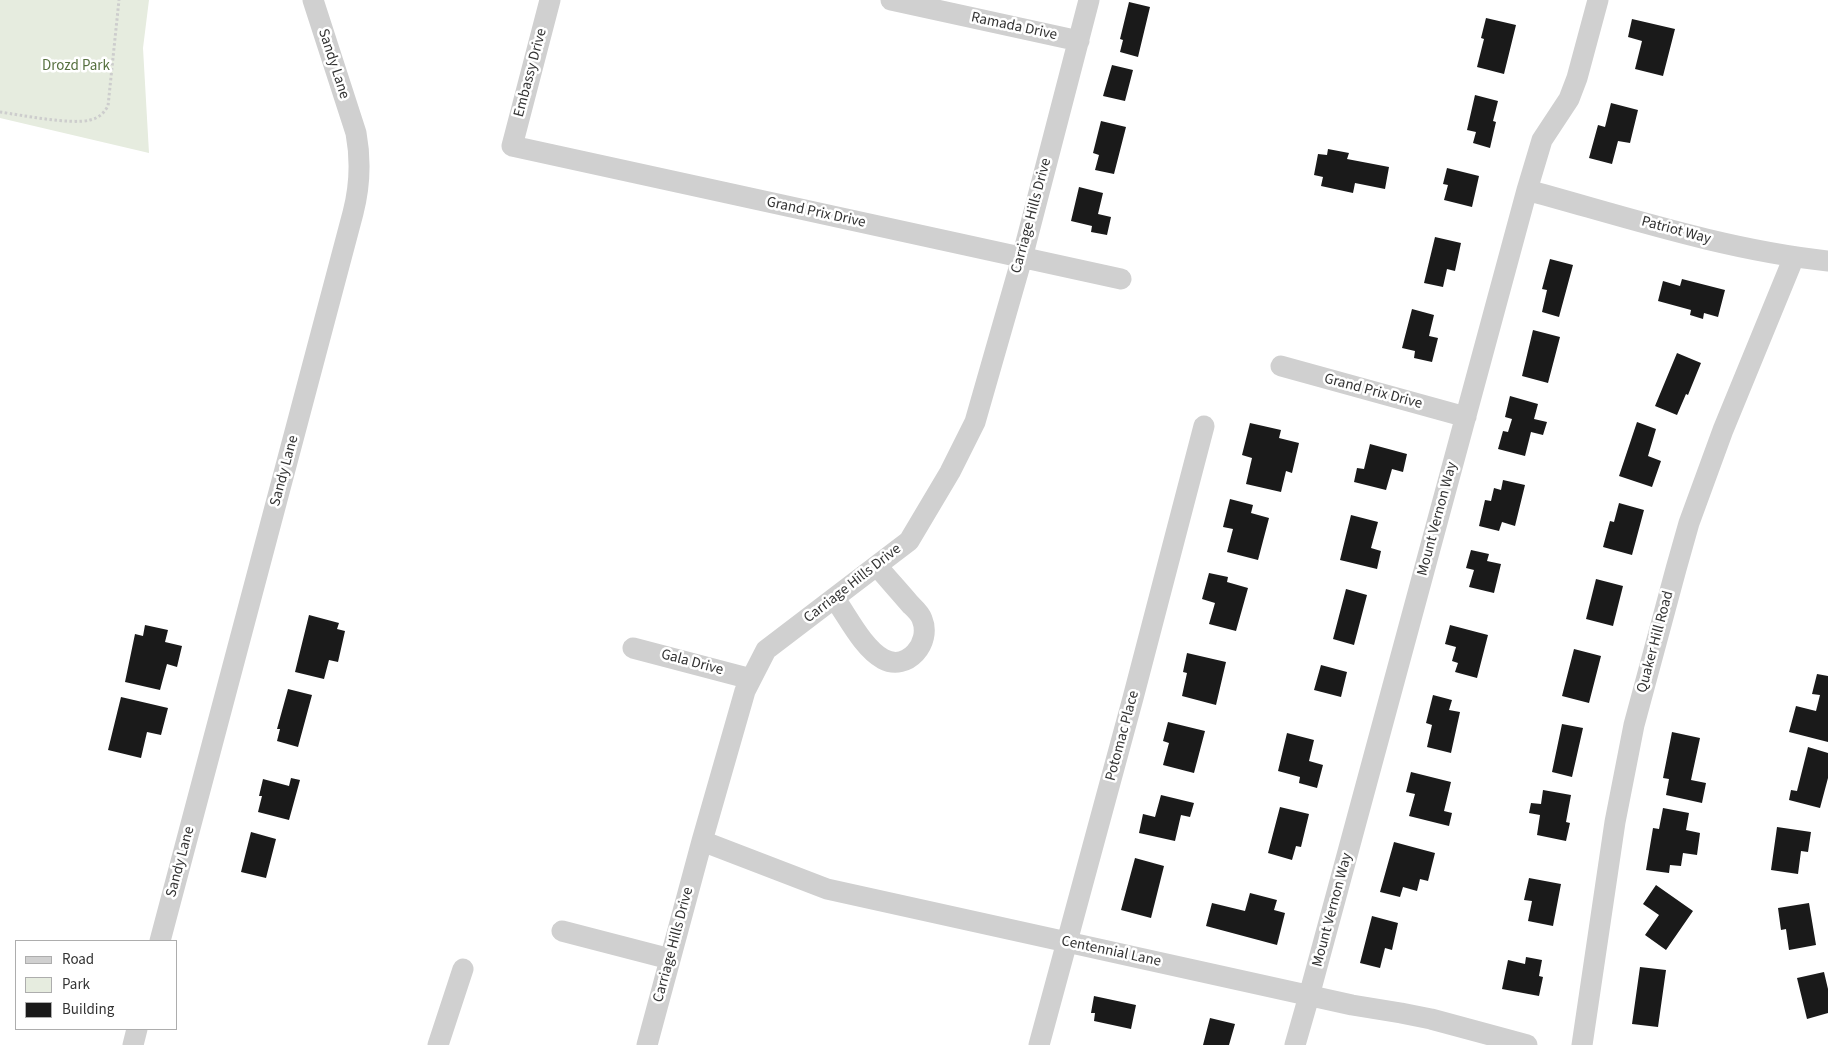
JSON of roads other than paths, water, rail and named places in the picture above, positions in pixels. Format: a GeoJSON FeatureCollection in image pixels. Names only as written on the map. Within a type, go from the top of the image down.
{"type":"FeatureCollection","features":[{"type":"Feature","properties":{"kind":"street","name":"Sandy Lane"},"geometry":{"type":"LineString","coordinates":[[160,940],[359,187],[356,133],[314,0]]}},
{"type":"Feature","properties":{"kind":"street","name":"Embassy Drive"},"geometry":{"type":"LineString","coordinates":[[512,146],[550,0]]}},
{"type":"Feature","properties":{"kind":"street","name":"Ramada Drive"},"geometry":{"type":"LineString","coordinates":[[891,0],[1079,41]]}},
{"type":"Feature","properties":{"kind":"street","name":"Carriage Hills Drive"},"geometry":{"type":"LineString","coordinates":[[647,1045],[745,691],[766,650],[909,541],[950,472],[975,422],[1022,258],[1089,0]]}},
{"type":"Feature","properties":{"kind":"street","name":"Mount Vernon Way"},"geometry":{"type":"LineString","coordinates":[[1295,1045],[1527,190],[1542,140],[1568,99],[1578,78],[1598,0]]}},
{"type":"Feature","properties":{"kind":"street","name":"Grand Prix Drive"},"geometry":{"type":"LineString","coordinates":[[512,146],[1121,279]]}},
{"type":"Feature","properties":{"kind":"street","name":"Patriot Way"},"geometry":{"type":"LineString","coordinates":[[1527,190],[1721,243],[1794,257],[1828,261]]}},
{"type":"Feature","properties":{"kind":"street","name":"Quaker Hill Road"},"geometry":{"type":"LineString","coordinates":[[1582,1045],[1615,822],[1632,734],[1673,578],[1689,523],[1723,430],[1794,257]]}},
{"type":"Feature","properties":{"kind":"street","name":"Grand Prix Drive"},"geometry":{"type":"LineString","coordinates":[[1282,366],[1466,417]]}},
{"type":"Feature","properties":{"kind":"street","name":"Potomac Place"},"geometry":{"type":"LineString","coordinates":[[1040,1045],[1136,689],[1204,426]]}},
{"type":"Feature","properties":{"kind":"street"},"geometry":{"type":"LineString","coordinates":[[835,599],[868,647],[883,659],[896,663],[910,657],[920,649],[923,641],[925,633],[922,618],[877,566]]}},
{"type":"Feature","properties":{"kind":"street","name":"Gala Drive"},"geometry":{"type":"LineString","coordinates":[[633,648],[751,679]]}},
{"type":"Feature","properties":{"kind":"street","name":"Centennial Lane"},"geometry":{"type":"LineString","coordinates":[[702,841],[827,889],[1309,996],[1409,1014],[1526,1045]]}},
{"type":"Feature","properties":{"kind":"street"},"geometry":{"type":"LineString","coordinates":[[562,931],[670,959]]}},
{"type":"Feature","properties":{"kind":"street"},"geometry":{"type":"LineString","coordinates":[[438,1045],[463,969]]}},
{"type":"Feature","properties":{"kind":"street"},"geometry":{"type":"LineString","coordinates":[[133,1045],[137,1030]]}},
{"type":"Feature","properties":{"kind":"park label","name":"Drozd Park"},"geometry":{"type":"Point","coordinates":[76,67]}}]}
